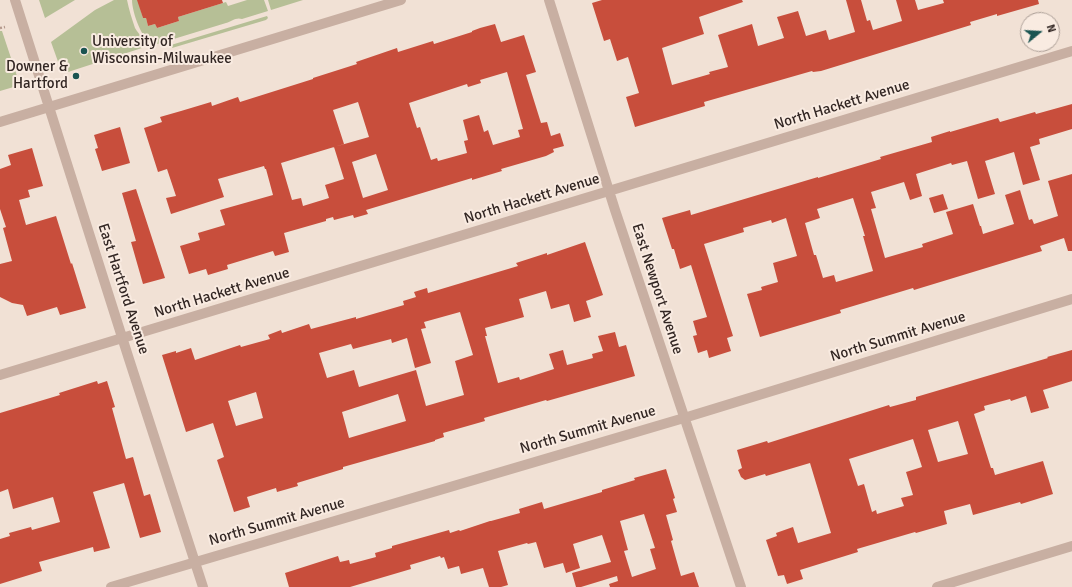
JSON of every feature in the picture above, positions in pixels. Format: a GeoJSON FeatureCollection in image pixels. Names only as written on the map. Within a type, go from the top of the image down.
{"type":"FeatureCollection","features":[{"type":"Feature","properties":{"kind":"street","name":"East Hartford Avenue"},"geometry":{"type":"LineString","coordinates":[[15,0],[203,587]]}},
{"type":"Feature","properties":{"kind":"street"},"geometry":{"type":"LineString","coordinates":[[0,122],[401,0]]}},
{"type":"Feature","properties":{"kind":"street","name":"East Newport Avenue"},"geometry":{"type":"LineString","coordinates":[[548,0],[609,191],[741,587]]}},
{"type":"Feature","properties":{"kind":"street","name":"North Hackett Avenue"},"geometry":{"type":"LineString","coordinates":[[0,375],[1072,51]]}},
{"type":"Feature","properties":{"kind":"street","name":"North Summit Avenue"},"geometry":{"type":"LineString","coordinates":[[111,587],[684,418],[1072,299]]}},
{"type":"Feature","properties":{"kind":"street"},"geometry":{"type":"LineString","coordinates":[[938,587],[1072,546]]}},
{"type":"Feature","properties":{"kind":"path"},"geometry":{"type":"LineString","coordinates":[[0,28],[5,27]]}},
{"type":"Feature","properties":{"kind":"green space"},"geometry":{"type":"Polygon","coordinates":[[[39,0],[75,0],[45,18],[39,0]]]}},
{"type":"Feature","properties":{"kind":"green space"},"geometry":{"type":"Polygon","coordinates":[[[114,0],[127,0],[135,28],[143,39],[145,47],[68,72],[61,70],[51,42],[95,10],[114,0]]]}},
{"type":"Feature","properties":{"kind":"green space"},"geometry":{"type":"Polygon","coordinates":[[[132,0],[140,0],[139,4],[143,18],[146,18],[148,26],[155,24],[157,28],[179,21],[178,17],[226,2],[228,6],[247,0],[264,0],[268,11],[242,19],[236,19],[154,45],[146,38],[138,26],[132,0]]]}},
{"type":"Feature","properties":{"kind":"green space"},"geometry":{"type":"Polygon","coordinates":[[[268,0],[303,0],[271,10],[268,0]]]}},
{"type":"Feature","properties":{"kind":"green space"},"geometry":{"type":"Polygon","coordinates":[[[267,16],[268,18],[266,20],[172,48],[171,45],[267,16]]]}},
{"type":"Feature","properties":{"kind":"green space"},"geometry":{"type":"Polygon","coordinates":[[[0,31],[2,31],[19,82],[17,86],[0,91],[0,31]]]}},
{"type":"Feature","properties":{"kind":"building"},"geometry":{"type":"Polygon","coordinates":[[[137,0],[222,0],[223,3],[178,17],[179,21],[157,28],[155,24],[148,26],[146,18],[143,18],[137,0]]]}},
{"type":"Feature","properties":{"kind":"building"},"geometry":{"type":"Polygon","coordinates":[[[602,0],[742,0],[743,2],[699,17],[704,34],[662,48],[672,85],[728,67],[718,35],[752,24],[758,46],[784,38],[777,17],[798,11],[806,36],[826,30],[829,40],[855,32],[846,0],[861,0],[867,21],[870,20],[873,30],[902,21],[896,0],[915,0],[918,10],[944,3],[943,0],[1038,0],[1039,4],[970,22],[971,25],[821,71],[812,71],[704,102],[705,106],[635,127],[626,97],[639,93],[628,57],[617,61],[610,39],[604,41],[592,3],[602,0]]]}},
{"type":"Feature","properties":{"kind":"building"},"geometry":{"type":"Polygon","coordinates":[[[495,24],[501,42],[524,35],[536,72],[526,75],[541,123],[547,122],[551,136],[560,133],[564,146],[553,149],[554,152],[546,156],[501,169],[502,171],[472,180],[472,178],[366,210],[368,214],[354,218],[353,215],[334,220],[333,217],[326,219],[326,221],[284,233],[289,252],[275,256],[273,251],[227,265],[228,269],[208,275],[206,269],[189,274],[180,246],[200,240],[198,233],[225,225],[220,210],[273,195],[266,169],[264,166],[218,179],[224,197],[171,214],[166,198],[176,196],[167,169],[158,172],[144,128],[162,122],[160,117],[211,102],[212,106],[238,97],[240,102],[357,64],[356,62],[397,48],[398,52],[433,41],[434,44],[495,24]],[[507,72],[480,80],[481,83],[468,87],[467,84],[409,103],[417,128],[420,127],[431,160],[437,158],[438,161],[467,153],[464,141],[468,140],[463,120],[479,115],[484,132],[488,130],[493,145],[520,137],[518,130],[523,129],[507,72]],[[358,102],[333,110],[344,144],[335,147],[369,137],[358,102]],[[334,147],[281,163],[292,200],[301,198],[303,206],[329,198],[325,185],[344,179],[334,147]],[[376,154],[352,162],[363,198],[388,190],[376,154]]]}},
{"type":"Feature","properties":{"kind":"building"},"geometry":{"type":"Polygon","coordinates":[[[1072,104],[1072,129],[1039,139],[1040,144],[1030,147],[1040,180],[1023,185],[1014,152],[985,161],[995,194],[978,199],[967,161],[952,165],[951,163],[916,174],[922,196],[910,200],[904,182],[871,192],[876,208],[871,209],[885,258],[923,247],[922,244],[953,234],[946,212],[973,204],[983,234],[1014,224],[1005,195],[1020,190],[1029,220],[1032,219],[1034,224],[1058,216],[1048,181],[1072,174],[1072,251],[1068,251],[1064,238],[1040,246],[1042,251],[914,290],[913,288],[840,310],[841,313],[760,337],[747,294],[762,290],[761,287],[778,282],[773,263],[797,256],[786,218],[772,223],[771,220],[743,228],[744,232],[704,244],[733,336],[727,338],[731,351],[709,358],[707,350],[698,353],[693,336],[697,335],[693,321],[707,317],[691,265],[680,269],[662,218],[690,210],[691,215],[881,159],[880,157],[932,142],[931,137],[950,131],[998,118],[1000,122],[1035,112],[1036,114],[1072,104]],[[853,198],[817,209],[820,218],[805,223],[814,255],[816,255],[823,278],[834,275],[836,282],[873,271],[863,236],[865,236],[853,198]]]}},
{"type":"Feature","properties":{"kind":"building"},"geometry":{"type":"Polygon","coordinates":[[[120,127],[130,163],[102,171],[95,149],[98,148],[94,135],[120,127]]]}},
{"type":"Feature","properties":{"kind":"building"},"geometry":{"type":"Polygon","coordinates":[[[32,148],[43,186],[28,190],[30,197],[19,200],[26,225],[56,216],[86,308],[60,315],[57,307],[27,316],[23,305],[12,303],[0,297],[0,264],[12,261],[3,228],[6,227],[0,209],[0,169],[11,165],[8,155],[32,148]]]}},
{"type":"Feature","properties":{"kind":"building"},"geometry":{"type":"Polygon","coordinates":[[[136,189],[165,278],[143,284],[131,242],[136,241],[122,193],[136,189]]]}},
{"type":"Feature","properties":{"kind":"building"},"geometry":{"type":"Polygon","coordinates":[[[943,194],[948,209],[934,213],[929,198],[943,194]]]}},
{"type":"Feature","properties":{"kind":"building"},"geometry":{"type":"Polygon","coordinates":[[[585,242],[603,295],[586,301],[591,317],[574,322],[569,304],[551,309],[546,291],[519,299],[524,317],[485,328],[487,336],[485,336],[498,383],[519,377],[520,380],[554,369],[549,354],[563,350],[567,365],[593,358],[592,354],[603,351],[598,336],[615,332],[619,347],[626,345],[635,376],[484,418],[485,421],[443,433],[444,437],[435,441],[343,467],[343,469],[297,483],[298,486],[277,492],[276,488],[247,497],[250,507],[234,512],[217,460],[224,457],[213,423],[186,432],[162,355],[176,351],[176,353],[191,348],[195,360],[240,345],[241,347],[270,339],[268,335],[281,330],[282,333],[309,324],[311,329],[356,317],[356,319],[404,305],[403,301],[416,297],[414,292],[427,288],[428,293],[518,266],[516,263],[547,253],[547,255],[585,242]],[[460,312],[424,322],[426,328],[421,329],[431,363],[415,368],[407,338],[392,343],[391,339],[353,349],[351,344],[319,353],[327,378],[354,370],[359,387],[416,370],[426,406],[464,395],[455,361],[473,355],[460,312]],[[256,392],[228,401],[236,426],[263,418],[256,392]],[[398,394],[342,412],[349,438],[406,421],[398,394]]]}},
{"type":"Feature","properties":{"kind":"building"},"geometry":{"type":"Polygon","coordinates":[[[1072,350],[1072,381],[1043,390],[1049,408],[1031,413],[1026,396],[1011,401],[1010,399],[984,406],[985,410],[974,414],[991,468],[993,468],[995,475],[1043,461],[1053,494],[1021,504],[1020,502],[973,515],[970,504],[944,511],[947,524],[857,549],[858,552],[800,570],[803,579],[787,584],[784,575],[778,576],[766,540],[777,536],[776,533],[793,527],[798,543],[831,533],[810,463],[766,476],[765,474],[745,480],[741,477],[738,470],[742,468],[737,450],[767,441],[768,443],[889,405],[890,407],[916,400],[916,397],[1048,358],[1047,357],[1072,350]],[[958,421],[928,430],[938,462],[968,454],[958,421]],[[913,439],[849,459],[858,486],[864,484],[872,512],[876,510],[877,514],[904,506],[901,498],[913,495],[906,472],[922,467],[913,439]]]}},
{"type":"Feature","properties":{"kind":"building"},"geometry":{"type":"Polygon","coordinates":[[[97,381],[98,384],[107,381],[115,407],[112,408],[126,459],[133,457],[144,496],[150,494],[161,532],[140,538],[124,483],[93,492],[110,548],[94,552],[93,547],[39,562],[42,571],[0,584],[0,539],[10,536],[9,533],[31,527],[32,530],[60,522],[53,497],[13,509],[8,489],[0,492],[0,413],[60,395],[59,393],[97,381]]]}},
{"type":"Feature","properties":{"kind":"building"},"geometry":{"type":"Polygon","coordinates":[[[666,469],[675,498],[673,499],[677,512],[666,515],[673,540],[671,541],[681,576],[694,572],[699,587],[610,587],[609,584],[618,581],[617,576],[581,587],[576,587],[572,573],[611,562],[602,535],[573,544],[580,568],[566,573],[563,563],[544,568],[536,542],[498,551],[508,585],[501,587],[489,587],[483,568],[461,574],[459,566],[448,569],[444,557],[441,558],[440,556],[410,565],[411,569],[350,587],[289,587],[285,573],[338,556],[340,562],[349,560],[350,564],[376,557],[375,553],[392,548],[392,546],[449,530],[450,533],[460,531],[520,513],[519,509],[542,502],[544,509],[602,492],[602,490],[635,480],[634,478],[666,469]],[[644,514],[620,521],[628,550],[624,551],[632,577],[656,569],[650,549],[655,548],[644,514]]]}},
{"type":"Feature","properties":{"kind":"place","name":"University of Wisconsin-Milwaukee"},"geometry":{"type":"Point","coordinates":[84,51]}},
{"type":"Feature","properties":{"kind":"place","name":"Downer & Hartford"},"geometry":{"type":"Point","coordinates":[76,76]}}]}
